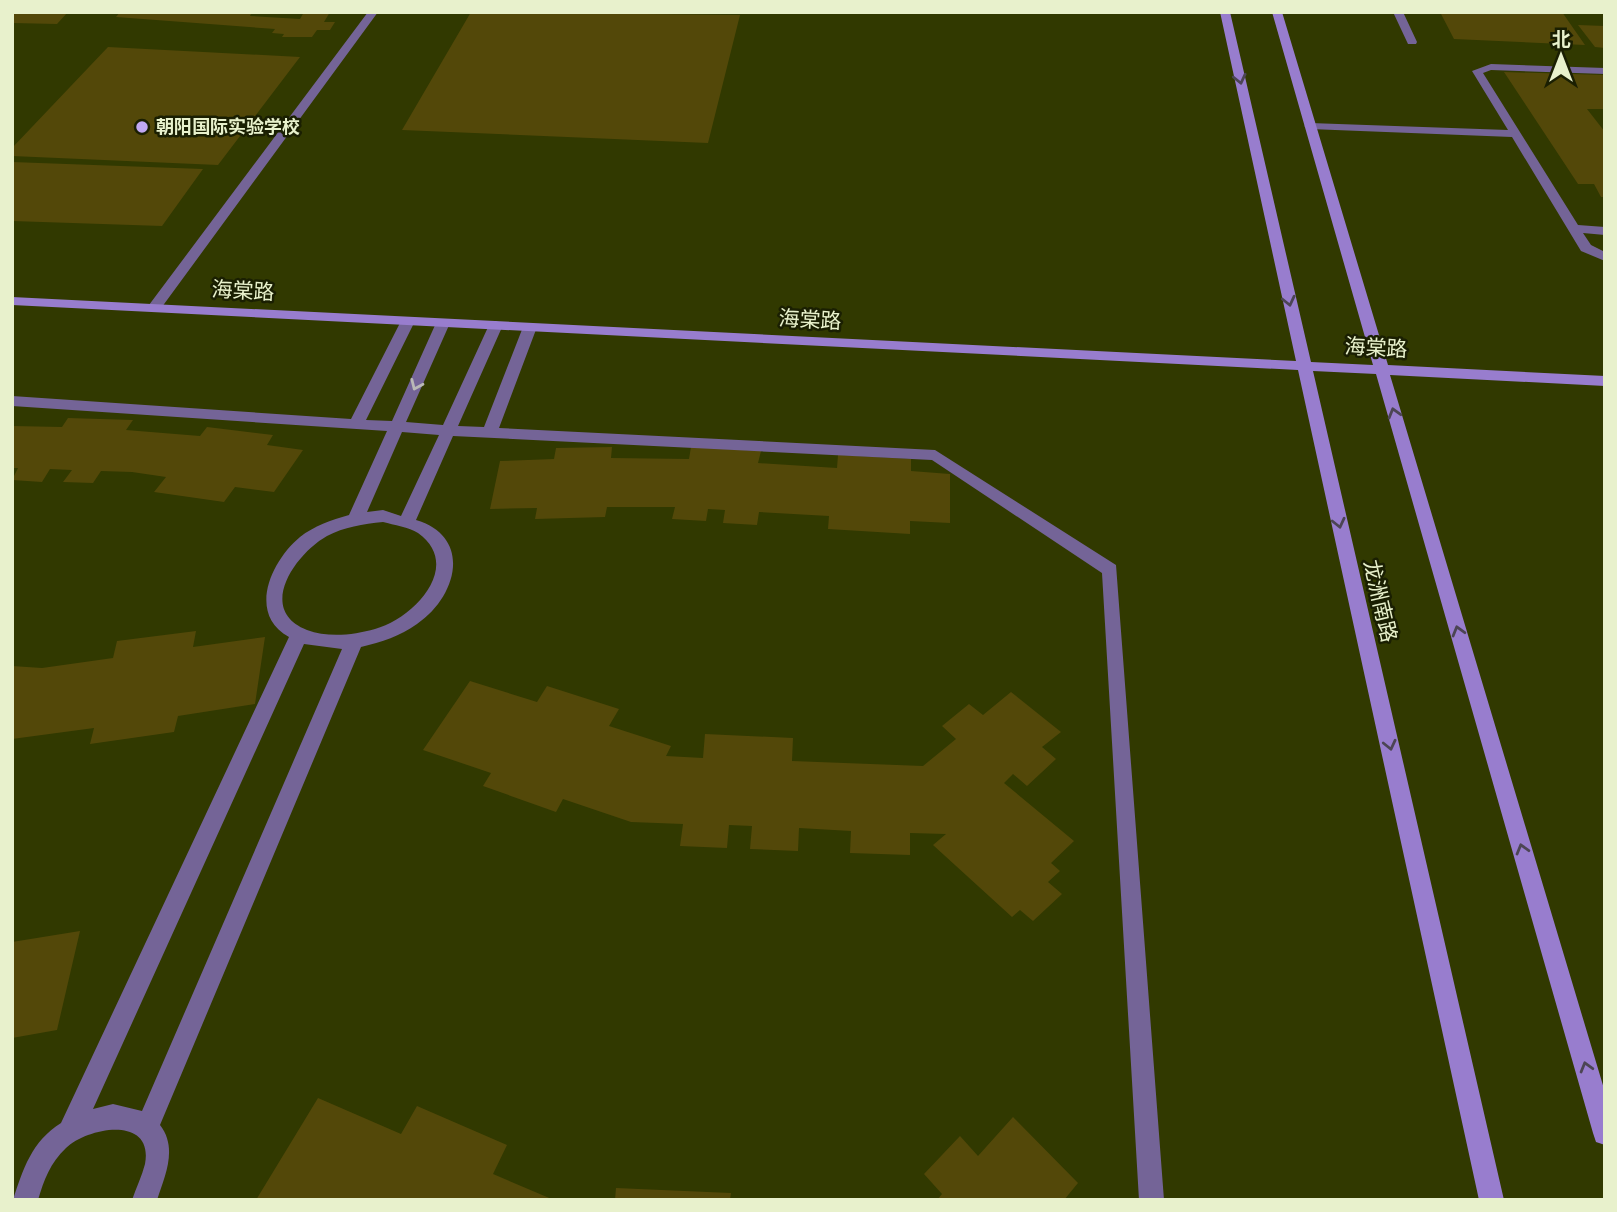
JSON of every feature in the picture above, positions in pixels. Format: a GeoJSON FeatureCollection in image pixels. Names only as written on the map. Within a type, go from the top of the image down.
{"type":"FeatureCollection","features":[{"type":"Feature","properties":{"kind":"main road","name":"龙洲南路"},"geometry":{"type":"LineString","coordinates":[[1225,12],[1492,1200]]}},
{"type":"Feature","properties":{"kind":"main road"},"geometry":{"type":"LineString","coordinates":[[1277,12],[1605,1133]]}},
{"type":"Feature","properties":{"kind":"main road","name":"海棠路"},"geometry":{"type":"LineString","coordinates":[[12,301],[1605,381]]}},
{"type":"Feature","properties":{"kind":"street"},"geometry":{"type":"LineString","coordinates":[[154,308],[373,12]]}},
{"type":"Feature","properties":{"kind":"street"},"geometry":{"type":"LineString","coordinates":[[1398,12],[1412,42]]}},
{"type":"Feature","properties":{"kind":"street"},"geometry":{"type":"LineString","coordinates":[[1605,71],[1491,67],[1477,71],[1586,247],[1605,257]]}},
{"type":"Feature","properties":{"kind":"street"},"geometry":{"type":"LineString","coordinates":[[1310,126],[1514,134]]}},
{"type":"Feature","properties":{"kind":"street"},"geometry":{"type":"LineString","coordinates":[[1575,229],[1605,231]]}},
{"type":"Feature","properties":{"kind":"street"},"geometry":{"type":"LineString","coordinates":[[356,424],[408,321]]}},
{"type":"Feature","properties":{"kind":"street"},"geometry":{"type":"LineString","coordinates":[[356,518],[443,323]]}},
{"type":"Feature","properties":{"kind":"street"},"geometry":{"type":"LineString","coordinates":[[408,519],[496,325]]}},
{"type":"Feature","properties":{"kind":"street"},"geometry":{"type":"LineString","coordinates":[[490,433],[530,327]]}},
{"type":"Feature","properties":{"kind":"street"},"geometry":{"type":"LineString","coordinates":[[12,401],[490,433],[936,455],[1110,570],[1152,1200]]}},
{"type":"Feature","properties":{"kind":"street"},"geometry":{"type":"LineString","coordinates":[[383,516],[408,519],[429,529],[442,544],[447,562],[443,583],[431,604],[410,622],[383,636],[354,643],[324,643],[299,635],[282,621],[273,602],[275,581],[286,561],[305,542],[328,527],[356,518],[383,516]]}},
{"type":"Feature","properties":{"kind":"street"},"geometry":{"type":"LineString","coordinates":[[71,1129],[299,635]]}},
{"type":"Feature","properties":{"kind":"street"},"geometry":{"type":"LineString","coordinates":[[147,1127],[354,643]]}},
{"type":"Feature","properties":{"kind":"street"},"geometry":{"type":"LineString","coordinates":[[25,1200],[37,1166],[52,1146],[71,1129],[92,1119],[113,1114],[132,1116],[147,1127],[156,1142],[158,1162],[144,1200]]}},
{"type":"Feature","properties":{"kind":"building"},"geometry":{"type":"Polygon","coordinates":[[[12,12],[68,12],[57,24],[12,23],[12,12]]]}},
{"type":"Feature","properties":{"kind":"building"},"geometry":{"type":"Polygon","coordinates":[[[120,12],[252,12],[250,16],[300,19],[304,12],[330,12],[324,22],[335,22],[330,30],[317,30],[312,37],[282,37],[284,34],[272,33],[275,29],[116,17],[120,12]]]}},
{"type":"Feature","properties":{"kind":"building"},"geometry":{"type":"Polygon","coordinates":[[[471,12],[740,15],[708,143],[402,130],[471,12]]]}},
{"type":"Feature","properties":{"kind":"building"},"geometry":{"type":"Polygon","coordinates":[[[1440,12],[1562,12],[1585,45],[1454,39],[1440,12]]]}},
{"type":"Feature","properties":{"kind":"building"},"geometry":{"type":"Polygon","coordinates":[[[1578,25],[1605,26],[1605,48],[1595,47],[1578,25]]]}},
{"type":"Feature","properties":{"kind":"building"},"geometry":{"type":"Polygon","coordinates":[[[108,47],[300,57],[218,165],[12,156],[12,148],[108,47]]]}},
{"type":"Feature","properties":{"kind":"building"},"geometry":{"type":"Polygon","coordinates":[[[1504,72],[1605,75],[1605,109],[1587,109],[1605,132],[1605,197],[1601,197],[1594,184],[1578,184],[1504,72]]]}},
{"type":"Feature","properties":{"kind":"building"},"geometry":{"type":"Polygon","coordinates":[[[12,162],[203,169],[162,226],[12,221],[12,162]]]}},
{"type":"Feature","properties":{"kind":"building"},"geometry":{"type":"Polygon","coordinates":[[[68,418],[133,420],[126,430],[200,436],[207,427],[273,435],[267,445],[303,450],[274,492],[235,487],[224,502],[154,492],[166,477],[132,472],[101,471],[93,483],[63,482],[72,470],[50,469],[42,482],[12,480],[18,468],[12,468],[12,426],[62,427],[68,418]]]}},
{"type":"Feature","properties":{"kind":"building"},"geometry":{"type":"Polygon","coordinates":[[[612,447],[611,458],[689,459],[691,447],[761,451],[758,463],[837,468],[838,455],[911,459],[911,471],[950,474],[950,523],[910,521],[910,534],[828,529],[829,516],[759,512],[757,525],[723,523],[725,510],[708,509],[706,521],[672,519],[675,507],[607,507],[605,517],[535,519],[537,508],[490,509],[500,461],[554,459],[556,448],[612,447]]]}},
{"type":"Feature","properties":{"kind":"building"},"geometry":{"type":"Polygon","coordinates":[[[196,631],[193,647],[265,637],[255,704],[178,716],[174,732],[90,744],[94,728],[12,739],[12,666],[42,668],[113,658],[117,641],[196,631]]]}},
{"type":"Feature","properties":{"kind":"building"},"geometry":{"type":"Polygon","coordinates":[[[470,681],[537,702],[547,686],[619,709],[609,726],[671,746],[666,756],[703,758],[705,734],[793,738],[792,761],[923,766],[956,739],[942,726],[969,704],[983,715],[1011,692],[1061,732],[1042,747],[1056,759],[1027,786],[1013,774],[1004,783],[1074,841],[1051,863],[1060,871],[1048,882],[1062,894],[1033,921],[1020,910],[1012,917],[933,845],[946,834],[910,833],[910,855],[850,853],[851,831],[799,828],[798,851],[750,849],[752,826],[729,825],[727,848],[680,846],[683,824],[631,822],[563,799],[556,812],[483,786],[491,773],[423,750],[470,681]]]}},
{"type":"Feature","properties":{"kind":"building"},"geometry":{"type":"Polygon","coordinates":[[[80,931],[57,1030],[12,1038],[12,942],[80,931]]]}},
{"type":"Feature","properties":{"kind":"building"},"geometry":{"type":"Polygon","coordinates":[[[318,1098],[401,1134],[417,1106],[507,1145],[493,1174],[554,1200],[256,1200],[318,1098]]]}},
{"type":"Feature","properties":{"kind":"building"},"geometry":{"type":"Polygon","coordinates":[[[1013,1117],[1078,1183],[1064,1200],[937,1200],[942,1194],[924,1174],[960,1136],[978,1156],[1013,1117]]]}},
{"type":"Feature","properties":{"kind":"building"},"geometry":{"type":"Polygon","coordinates":[[[616,1188],[731,1193],[730,1200],[615,1200],[616,1188]]]}},
{"type":"Feature","properties":{"kind":"place","name":"朝阳国际实验学校"},"geometry":{"type":"Point","coordinates":[142,127]}}]}
